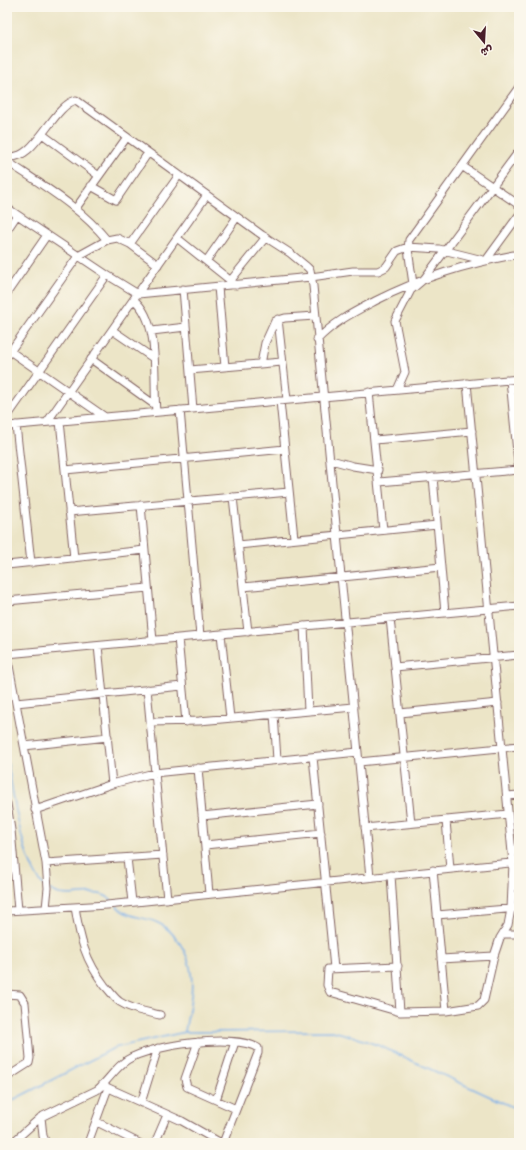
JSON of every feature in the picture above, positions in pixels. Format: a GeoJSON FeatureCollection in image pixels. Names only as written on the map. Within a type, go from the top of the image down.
{"type":"FeatureCollection","features":[{"type":"Feature","properties":{"kind":"street"},"geometry":{"type":"LineString","coordinates":[[413,284],[408,247],[410,237],[519,87]]}},
{"type":"Feature","properties":{"kind":"street"},"geometry":{"type":"LineString","coordinates":[[107,240],[96,226],[76,208],[9,166],[16,157],[27,150],[42,134],[64,106],[76,100],[266,237],[290,252],[307,267],[311,278],[331,460],[370,877]]}},
{"type":"Feature","properties":{"kind":"street"},"geometry":{"type":"LineString","coordinates":[[42,134],[99,176]]}},
{"type":"Feature","properties":{"kind":"street"},"geometry":{"type":"LineString","coordinates":[[76,208],[127,137]]}},
{"type":"Feature","properties":{"kind":"street"},"geometry":{"type":"LineString","coordinates":[[398,390],[405,372],[395,321],[411,290],[424,279],[446,251],[519,151]]}},
{"type":"Feature","properties":{"kind":"street"},"geometry":{"type":"LineString","coordinates":[[91,186],[114,200],[116,199],[148,153]]}},
{"type":"Feature","properties":{"kind":"street"},"geometry":{"type":"LineString","coordinates":[[7,156],[16,157]]}},
{"type":"Feature","properties":{"kind":"street"},"geometry":{"type":"LineString","coordinates":[[462,166],[519,205]]}},
{"type":"Feature","properties":{"kind":"street"},"geometry":{"type":"LineString","coordinates":[[130,244],[179,175]]}},
{"type":"Feature","properties":{"kind":"street"},"geometry":{"type":"LineString","coordinates":[[48,422],[207,195]]}},
{"type":"Feature","properties":{"kind":"street"},"geometry":{"type":"LineString","coordinates":[[7,208],[107,275],[136,297],[144,310],[152,331],[155,409]]}},
{"type":"Feature","properties":{"kind":"street"},"geometry":{"type":"LineString","coordinates":[[7,230],[17,215]]}},
{"type":"Feature","properties":{"kind":"street"},"geometry":{"type":"LineString","coordinates":[[485,260],[519,215]]}},
{"type":"Feature","properties":{"kind":"street"},"geometry":{"type":"LineString","coordinates":[[207,260],[237,216]]}},
{"type":"Feature","properties":{"kind":"street"},"geometry":{"type":"LineString","coordinates":[[7,292],[47,235]]}},
{"type":"Feature","properties":{"kind":"street"},"geometry":{"type":"LineString","coordinates":[[234,283],[266,237]]}},
{"type":"Feature","properties":{"kind":"street"},"geometry":{"type":"LineString","coordinates":[[105,417],[39,371],[8,352],[78,256],[107,240],[117,238],[130,244],[158,265]]}},
{"type":"Feature","properties":{"kind":"street"},"geometry":{"type":"LineString","coordinates":[[177,238],[207,260],[234,283]]}},
{"type":"Feature","properties":{"kind":"street"},"geometry":{"type":"LineString","coordinates":[[136,297],[183,289],[218,287],[234,283],[311,278],[353,271],[381,270],[386,267],[397,252],[408,247],[446,251],[485,260]]}},
{"type":"Feature","properties":{"kind":"street"},"geometry":{"type":"LineString","coordinates":[[317,340],[338,321],[424,279],[485,260],[519,254]]}},
{"type":"Feature","properties":{"kind":"street"},"geometry":{"type":"LineString","coordinates":[[7,417],[107,275]]}},
{"type":"Feature","properties":{"kind":"street"},"geometry":{"type":"LineString","coordinates":[[218,287],[225,367]]}},
{"type":"Feature","properties":{"kind":"street"},"geometry":{"type":"LineString","coordinates":[[183,289],[193,409]]}},
{"type":"Feature","properties":{"kind":"street"},"geometry":{"type":"LineString","coordinates":[[261,364],[267,337],[273,324],[278,320],[315,316]]}},
{"type":"Feature","properties":{"kind":"street"},"geometry":{"type":"LineString","coordinates":[[278,320],[282,362],[285,449],[294,538]]}},
{"type":"Feature","properties":{"kind":"street"},"geometry":{"type":"LineString","coordinates":[[152,331],[186,327]]}},
{"type":"Feature","properties":{"kind":"street"},"geometry":{"type":"LineString","coordinates":[[112,330],[153,358]]}},
{"type":"Feature","properties":{"kind":"street"},"geometry":{"type":"LineString","coordinates":[[92,359],[155,409]]}},
{"type":"Feature","properties":{"kind":"street"},"geometry":{"type":"LineString","coordinates":[[190,370],[282,362]]}},
{"type":"Feature","properties":{"kind":"street"},"geometry":{"type":"LineString","coordinates":[[7,426],[105,417],[155,409],[193,409],[519,379]]}},
{"type":"Feature","properties":{"kind":"street"},"geometry":{"type":"LineString","coordinates":[[510,380],[517,426],[519,473]]}},
{"type":"Feature","properties":{"kind":"street"},"geometry":{"type":"LineString","coordinates":[[398,966],[334,968],[326,971],[327,985],[330,992],[400,1012],[446,1011],[478,1006],[484,1000],[494,956],[508,925],[511,909],[516,862],[508,814],[477,473],[467,383]]}},
{"type":"Feature","properties":{"kind":"street"},"geometry":{"type":"LineString","coordinates":[[368,392],[375,440],[383,530]]}},
{"type":"Feature","properties":{"kind":"street"},"geometry":{"type":"LineString","coordinates":[[180,410],[200,636]]}},
{"type":"Feature","properties":{"kind":"street"},"geometry":{"type":"LineString","coordinates":[[60,421],[74,558]]}},
{"type":"Feature","properties":{"kind":"street"},"geometry":{"type":"LineString","coordinates":[[16,425],[31,563]]}},
{"type":"Feature","properties":{"kind":"street"},"geometry":{"type":"LineString","coordinates":[[375,440],[472,430]]}},
{"type":"Feature","properties":{"kind":"street"},"geometry":{"type":"LineString","coordinates":[[65,470],[285,449]]}},
{"type":"Feature","properties":{"kind":"street"},"geometry":{"type":"LineString","coordinates":[[331,460],[353,466],[378,470]]}},
{"type":"Feature","properties":{"kind":"street"},"geometry":{"type":"LineString","coordinates":[[379,482],[519,470]]}},
{"type":"Feature","properties":{"kind":"street"},"geometry":{"type":"LineString","coordinates":[[433,477],[445,613]]}},
{"type":"Feature","properties":{"kind":"street"},"geometry":{"type":"LineString","coordinates":[[69,512],[289,492]]}},
{"type":"Feature","properties":{"kind":"street"},"geometry":{"type":"LineString","coordinates":[[233,497],[248,632]]}},
{"type":"Feature","properties":{"kind":"street"},"geometry":{"type":"LineString","coordinates":[[141,505],[153,641]]}},
{"type":"Feature","properties":{"kind":"street"},"geometry":{"type":"LineString","coordinates":[[238,545],[294,538],[437,525]]}},
{"type":"Feature","properties":{"kind":"street"},"geometry":{"type":"LineString","coordinates":[[7,565],[145,550]]}},
{"type":"Feature","properties":{"kind":"street"},"geometry":{"type":"LineString","coordinates":[[243,587],[441,567]]}},
{"type":"Feature","properties":{"kind":"street"},"geometry":{"type":"LineString","coordinates":[[7,601],[148,588]]}},
{"type":"Feature","properties":{"kind":"street"},"geometry":{"type":"LineString","coordinates":[[46,908],[48,888],[46,863],[7,654],[519,606]]}},
{"type":"Feature","properties":{"kind":"street"},"geometry":{"type":"LineString","coordinates":[[390,618],[411,823]]}},
{"type":"Feature","properties":{"kind":"street"},"geometry":{"type":"LineString","coordinates":[[304,626],[308,711]]}},
{"type":"Feature","properties":{"kind":"street"},"geometry":{"type":"LineString","coordinates":[[221,634],[230,718]]}},
{"type":"Feature","properties":{"kind":"street"},"geometry":{"type":"LineString","coordinates":[[178,638],[186,722]]}},
{"type":"Feature","properties":{"kind":"street"},"geometry":{"type":"LineString","coordinates":[[98,646],[112,784]]}},
{"type":"Feature","properties":{"kind":"street"},"geometry":{"type":"LineString","coordinates":[[395,667],[519,655]]}},
{"type":"Feature","properties":{"kind":"street"},"geometry":{"type":"LineString","coordinates":[[16,703],[182,686]]}},
{"type":"Feature","properties":{"kind":"street"},"geometry":{"type":"LineString","coordinates":[[147,690],[167,899]]}},
{"type":"Feature","properties":{"kind":"street"},"geometry":{"type":"LineString","coordinates":[[400,713],[498,703]]}},
{"type":"Feature","properties":{"kind":"street"},"geometry":{"type":"LineString","coordinates":[[150,722],[186,722],[354,706]]}},
{"type":"Feature","properties":{"kind":"street"},"geometry":{"type":"LineString","coordinates":[[274,714],[277,760]]}},
{"type":"Feature","properties":{"kind":"street"},"geometry":{"type":"LineString","coordinates":[[24,746],[108,737]]}},
{"type":"Feature","properties":{"kind":"street"},"geometry":{"type":"LineString","coordinates":[[359,762],[519,746]]}},
{"type":"Feature","properties":{"kind":"street"},"geometry":{"type":"LineString","coordinates":[[35,810],[112,784],[154,773],[358,752]]}},
{"type":"Feature","properties":{"kind":"street"},"geometry":{"type":"LineString","coordinates":[[313,757],[327,882],[334,968]]}},
{"type":"Feature","properties":{"kind":"street"},"geometry":{"type":"LineString","coordinates":[[198,768],[209,894]]}},
{"type":"Feature","properties":{"kind":"street"},"geometry":{"type":"LineString","coordinates":[[507,796],[519,795]]}},
{"type":"Feature","properties":{"kind":"street"},"geometry":{"type":"LineString","coordinates":[[7,804],[18,910]]}},
{"type":"Feature","properties":{"kind":"street"},"geometry":{"type":"LineString","coordinates":[[202,816],[318,804]]}},
{"type":"Feature","properties":{"kind":"street"},"geometry":{"type":"LineString","coordinates":[[365,828],[508,814]]}},
{"type":"Feature","properties":{"kind":"street"},"geometry":{"type":"LineString","coordinates":[[446,820],[450,869]]}},
{"type":"Feature","properties":{"kind":"street"},"geometry":{"type":"LineString","coordinates":[[205,845],[321,833]]}},
{"type":"Feature","properties":{"kind":"street"},"geometry":{"type":"LineString","coordinates":[[46,863],[163,855]]}},
{"type":"Feature","properties":{"kind":"street"},"geometry":{"type":"LineString","coordinates":[[127,858],[130,903]]}},
{"type":"Feature","properties":{"kind":"street"},"geometry":{"type":"LineString","coordinates":[[7,911],[130,903],[516,862]]}},
{"type":"Feature","properties":{"kind":"street"},"geometry":{"type":"LineString","coordinates":[[434,870],[446,1011]]}},
{"type":"Feature","properties":{"kind":"street"},"geometry":{"type":"LineString","coordinates":[[391,875],[400,1012]]}},
{"type":"Feature","properties":{"kind":"street"},"geometry":{"type":"LineString","coordinates":[[75,907],[85,952],[90,965],[109,990],[118,1001],[128,1006],[160,1015]]}},
{"type":"Feature","properties":{"kind":"street"},"geometry":{"type":"LineString","coordinates":[[437,916],[519,908]]}},
{"type":"Feature","properties":{"kind":"street"},"geometry":{"type":"LineString","coordinates":[[503,934],[519,934]]}},
{"type":"Feature","properties":{"kind":"street"},"geometry":{"type":"LineString","coordinates":[[441,959],[494,956]]}},
{"type":"Feature","properties":{"kind":"street"},"geometry":{"type":"LineString","coordinates":[[7,994],[20,995],[25,1003],[30,1058],[29,1063],[7,1077]]}},
{"type":"Feature","properties":{"kind":"street"},"geometry":{"type":"LineString","coordinates":[[198,1042],[185,1079],[187,1087],[236,1109]]}},
{"type":"Feature","properties":{"kind":"street"},"geometry":{"type":"LineString","coordinates":[[12,1143],[41,1117],[105,1087],[222,1143],[258,1053],[258,1048],[235,1042],[198,1042],[158,1048],[139,1053],[113,1071],[105,1087],[96,1122],[88,1143]]}},
{"type":"Feature","properties":{"kind":"street"},"geometry":{"type":"LineString","coordinates":[[216,1100],[235,1042]]}},
{"type":"Feature","properties":{"kind":"street"},"geometry":{"type":"LineString","coordinates":[[141,1103],[158,1048]]}},
{"type":"Feature","properties":{"kind":"street"},"geometry":{"type":"LineString","coordinates":[[155,1143],[166,1115]]}},
{"type":"Feature","properties":{"kind":"street"},"geometry":{"type":"LineString","coordinates":[[41,1117],[43,1136],[46,1143]]}},
{"type":"Feature","properties":{"kind":"street"},"geometry":{"type":"LineString","coordinates":[[96,1122],[139,1143]]}},
{"type":"Feature","properties":{"kind":"waterway"},"geometry":{"type":"LineString","coordinates":[[7,761],[24,846],[37,876],[45,887]]}},
{"type":"Feature","properties":{"kind":"waterway"},"geometry":{"type":"LineString","coordinates":[[50,890],[65,895],[95,893],[108,897],[113,902]]}},
{"type":"Feature","properties":{"kind":"waterway"},"geometry":{"type":"LineString","coordinates":[[117,906],[120,910],[130,915],[151,920],[163,926],[180,943],[190,966],[192,980],[185,1031]]}},
{"type":"Feature","properties":{"kind":"waterway"},"geometry":{"type":"LineString","coordinates":[[7,1103],[114,1048],[185,1032],[333,1031],[380,1046],[519,1110]]}}]}
